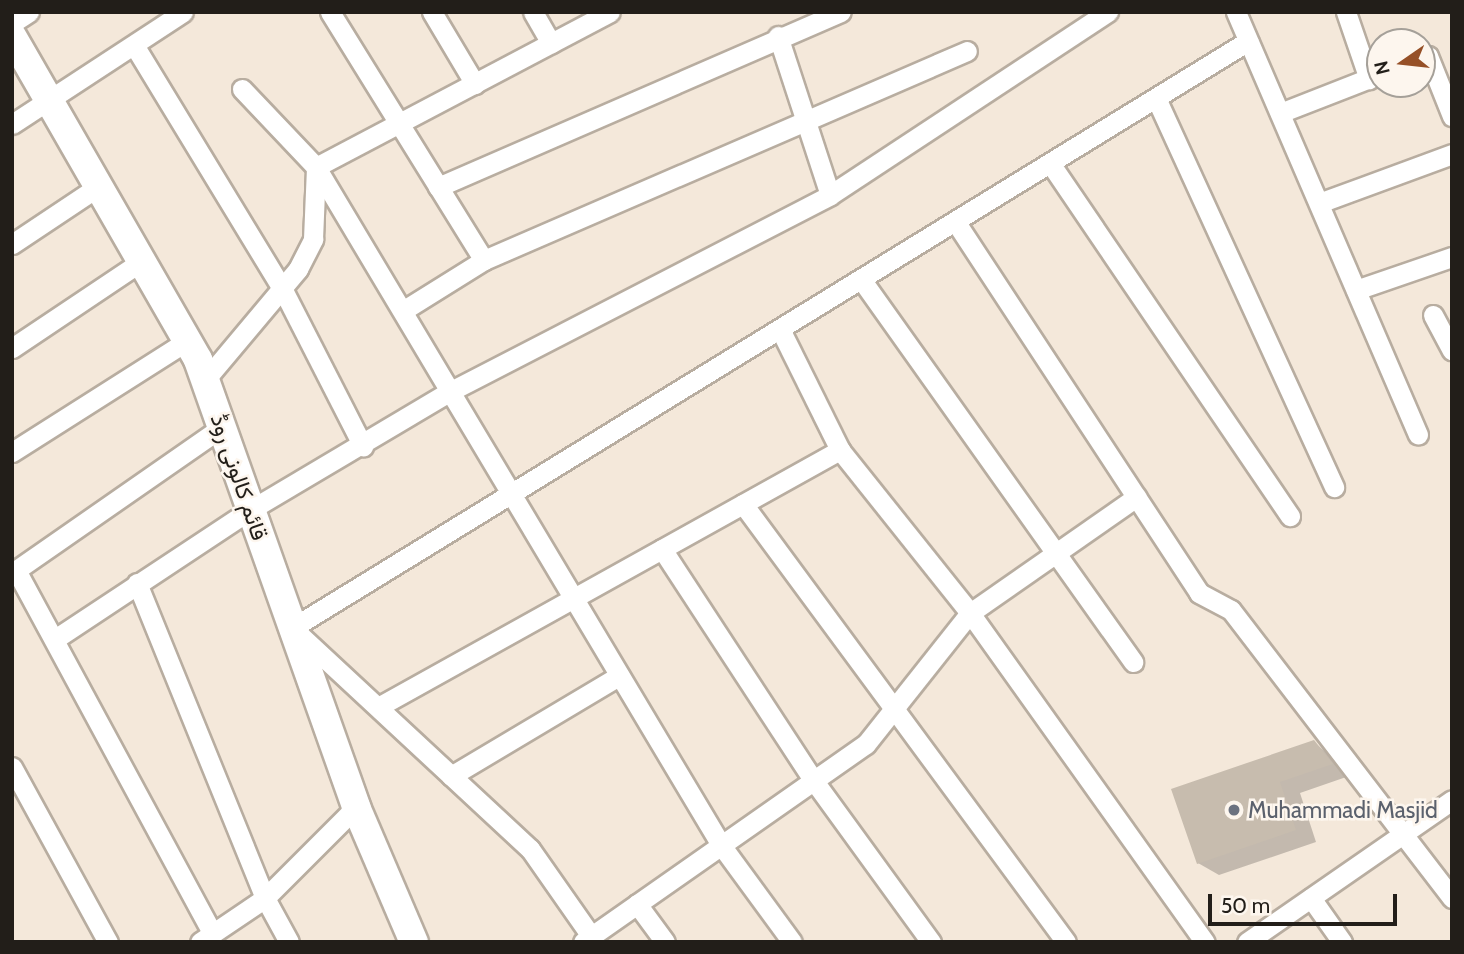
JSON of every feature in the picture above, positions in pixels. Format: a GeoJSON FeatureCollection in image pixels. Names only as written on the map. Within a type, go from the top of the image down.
{"type":"FeatureCollection","features":[{"type":"Feature","properties":{"kind":"street"},"geometry":{"type":"LineString","coordinates":[[12,23],[29,12]]}},
{"type":"Feature","properties":{"kind":"street"},"geometry":{"type":"LineString","coordinates":[[12,124],[183,12]]}},
{"type":"Feature","properties":{"kind":"street"},"geometry":{"type":"LineString","coordinates":[[330,12],[484,260]]}},
{"type":"Feature","properties":{"kind":"street"},"geometry":{"type":"LineString","coordinates":[[432,12],[475,84]]}},
{"type":"Feature","properties":{"kind":"street"},"geometry":{"type":"LineString","coordinates":[[533,12],[551,43]]}},
{"type":"Feature","properties":{"kind":"street"},"geometry":{"type":"LineString","coordinates":[[316,167],[610,12]]}},
{"type":"Feature","properties":{"kind":"street"},"geometry":{"type":"LineString","coordinates":[[438,187],[778,36],[814,16],[841,12]]}},
{"type":"Feature","properties":{"kind":"street"},"geometry":{"type":"LineString","coordinates":[[55,639],[250,510],[363,446],[447,393],[830,195],[1108,12]]}},
{"type":"Feature","properties":{"kind":"street"},"geometry":{"type":"LineString","coordinates":[[1236,12],[1418,435]]}},
{"type":"Feature","properties":{"kind":"street"},"geometry":{"type":"LineString","coordinates":[[1346,12],[1366,57]]}},
{"type":"Feature","properties":{"kind":"street","name":"قائم کالونی روڈ"},"geometry":{"type":"LineString","coordinates":[[12,36],[51,99],[187,341],[205,380],[356,807],[414,942]]}},
{"type":"Feature","properties":{"kind":"street"},"geometry":{"type":"LineString","coordinates":[[778,36],[830,195]]}},
{"type":"Feature","properties":{"kind":"street"},"geometry":{"type":"LineString","coordinates":[[1136,498],[970,613],[866,744],[587,939],[530,849],[292,628],[1248,41]]}},
{"type":"Feature","properties":{"kind":"street"},"geometry":{"type":"LineString","coordinates":[[134,45],[282,288],[363,446]]}},
{"type":"Feature","properties":{"kind":"street"},"geometry":{"type":"LineString","coordinates":[[404,310],[484,260],[967,51]]}},
{"type":"Feature","properties":{"kind":"street"},"geometry":{"type":"LineString","coordinates":[[1436,76],[1452,116]]}},
{"type":"Feature","properties":{"kind":"street"},"geometry":{"type":"LineString","coordinates":[[1280,113],[1366,80]]}},
{"type":"Feature","properties":{"kind":"street"},"geometry":{"type":"LineString","coordinates":[[242,89],[316,167],[404,310],[447,393],[511,494],[721,845],[792,942]]}},
{"type":"Feature","properties":{"kind":"street"},"geometry":{"type":"LineString","coordinates":[[1156,98],[1334,487]]}},
{"type":"Feature","properties":{"kind":"street"},"geometry":{"type":"LineString","coordinates":[[1319,203],[1452,154]]}},
{"type":"Feature","properties":{"kind":"street"},"geometry":{"type":"LineString","coordinates":[[1050,163],[1290,516]]}},
{"type":"Feature","properties":{"kind":"street"},"geometry":{"type":"LineString","coordinates":[[205,380],[282,288],[313,239],[316,167]]}},
{"type":"Feature","properties":{"kind":"street"},"geometry":{"type":"LineString","coordinates":[[12,244],[99,186]]}},
{"type":"Feature","properties":{"kind":"street"},"geometry":{"type":"LineString","coordinates":[[955,221],[1199,593],[1231,610],[1406,832],[1452,898]]}},
{"type":"Feature","properties":{"kind":"street"},"geometry":{"type":"LineString","coordinates":[[1356,290],[1452,257]]}},
{"type":"Feature","properties":{"kind":"street"},"geometry":{"type":"LineString","coordinates":[[12,348],[142,261]]}},
{"type":"Feature","properties":{"kind":"street"},"geometry":{"type":"LineString","coordinates":[[861,279],[1052,556],[1133,662]]}},
{"type":"Feature","properties":{"kind":"street"},"geometry":{"type":"LineString","coordinates":[[1433,315],[1452,350]]}},
{"type":"Feature","properties":{"kind":"street"},"geometry":{"type":"LineString","coordinates":[[780,329],[840,450],[970,613],[1205,942]]}},
{"type":"Feature","properties":{"kind":"street"},"geometry":{"type":"LineString","coordinates":[[12,452],[187,341]]}},
{"type":"Feature","properties":{"kind":"street"},"geometry":{"type":"LineString","coordinates":[[222,427],[14,571],[55,639],[206,937],[265,898],[356,807]]}},
{"type":"Feature","properties":{"kind":"street"},"geometry":{"type":"LineString","coordinates":[[378,708],[840,450]]}},
{"type":"Feature","properties":{"kind":"street"},"geometry":{"type":"LineString","coordinates":[[743,504],[892,711],[1066,942]]}},
{"type":"Feature","properties":{"kind":"street"},"geometry":{"type":"LineString","coordinates":[[662,549],[814,781],[931,942]]}},
{"type":"Feature","properties":{"kind":"street"},"geometry":{"type":"LineString","coordinates":[[137,583],[265,898],[289,942]]}},
{"type":"Feature","properties":{"kind":"street"},"geometry":{"type":"LineString","coordinates":[[451,776],[619,676]]}},
{"type":"Feature","properties":{"kind":"street"},"geometry":{"type":"LineString","coordinates":[[12,767],[108,942]]}},
{"type":"Feature","properties":{"kind":"street"},"geometry":{"type":"LineString","coordinates":[[1247,942],[1452,800]]}},
{"type":"Feature","properties":{"kind":"street"},"geometry":{"type":"LineString","coordinates":[[1311,898],[1342,942]]}},
{"type":"Feature","properties":{"kind":"street"},"geometry":{"type":"LineString","coordinates":[[637,904],[665,942]]}},
{"type":"Feature","properties":{"kind":"building","name":"Muhammadi Masjid"},"geometry":{"type":"Polygon","coordinates":[[[1314,740],[1333,764],[1280,782],[1296,830],[1197,864],[1171,789],[1314,740]]]}},
{"type":"Feature","properties":{"kind":"place","name":"Muhammadi Masjid"},"geometry":{"type":"Point","coordinates":[1234,810]}}]}
